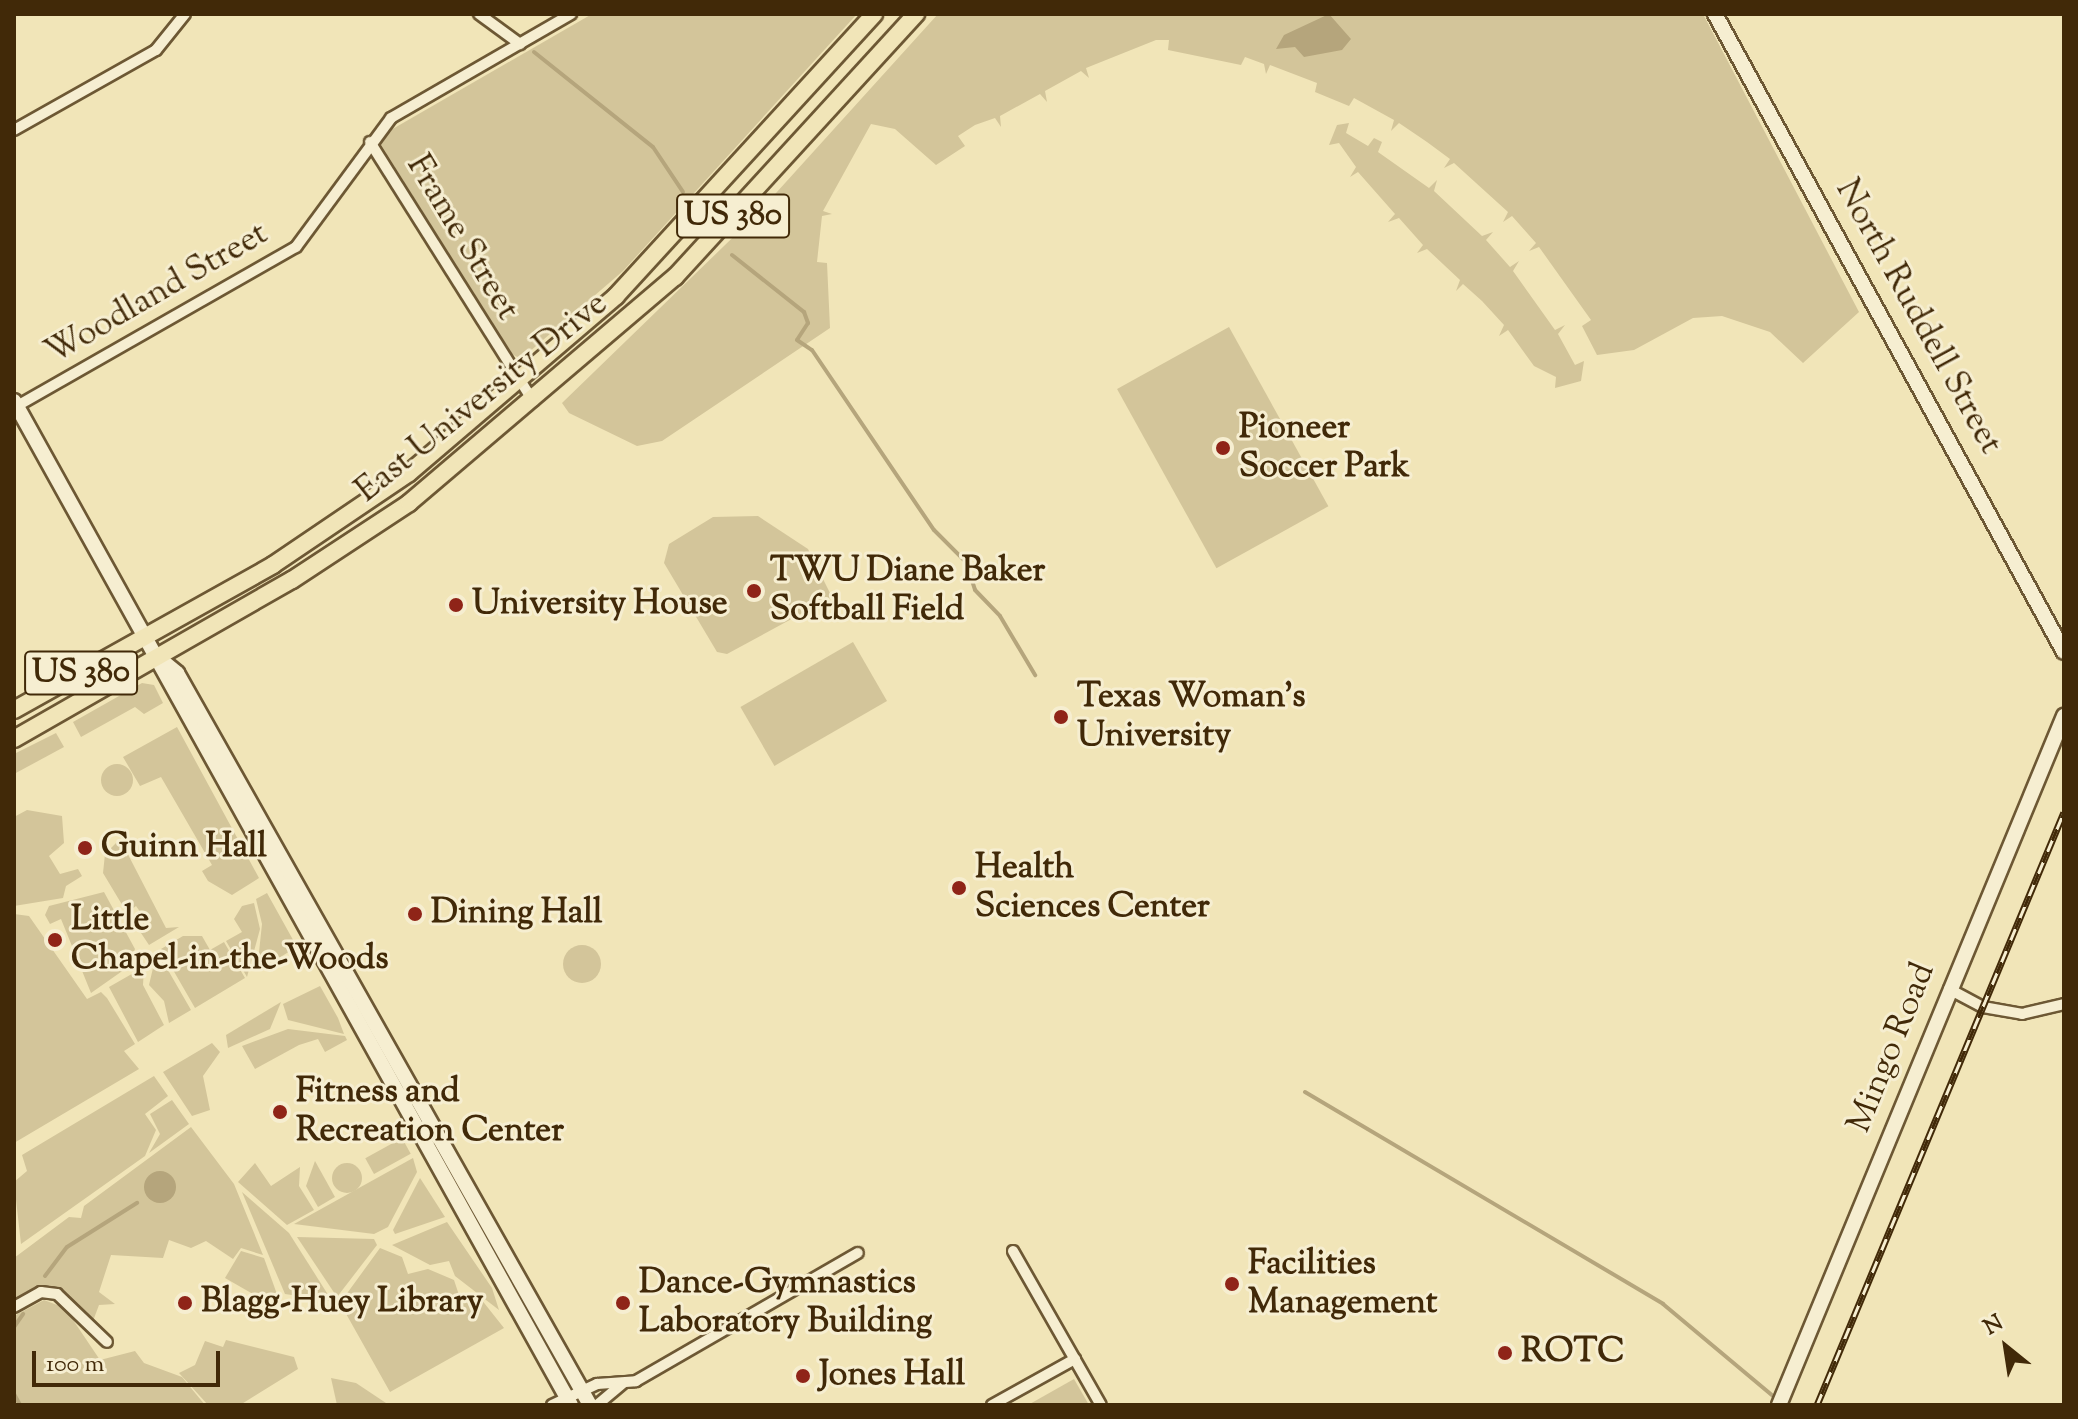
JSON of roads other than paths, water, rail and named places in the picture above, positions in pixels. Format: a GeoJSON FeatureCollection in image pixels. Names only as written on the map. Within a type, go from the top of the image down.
{"type":"FeatureCollection","features":[{"type":"Feature","properties":{"kind":"main road","name":"East University Drive"},"geometry":{"type":"LineString","coordinates":[[14,710],[273,565],[409,473],[518,383],[616,296],[874,14]]}},
{"type":"Feature","properties":{"kind":"main road","name":"East University Drive"},"geometry":{"type":"LineString","coordinates":[[14,739],[160,659],[409,503],[534,402],[675,277],[916,14]]}},
{"type":"Feature","properties":{"kind":"main road","name":"North Ruddell Street"},"geometry":{"type":"LineString","coordinates":[[1715,14],[2064,652]]}},
{"type":"Feature","properties":{"kind":"main road"},"geometry":{"type":"LineString","coordinates":[[15,403],[160,659],[177,673],[590,1405]]}},
{"type":"Feature","properties":{"kind":"main road"},"geometry":{"type":"LineString","coordinates":[[160,659],[164,681],[569,1401]]}},
{"type":"Feature","properties":{"kind":"main road","name":"Mingo Road"},"geometry":{"type":"LineString","coordinates":[[1779,1405],[2064,716]]}},
{"type":"Feature","properties":{"kind":"street"},"geometry":{"type":"LineString","coordinates":[[14,130],[156,50],[185,14]]}},
{"type":"Feature","properties":{"kind":"street"},"geometry":{"type":"LineString","coordinates":[[479,14],[520,44]]}},
{"type":"Feature","properties":{"kind":"street","name":"Woodland Street"},"geometry":{"type":"LineString","coordinates":[[15,403],[296,247],[370,142],[391,118],[571,14]]}},
{"type":"Feature","properties":{"kind":"street","name":"Frame Street"},"geometry":{"type":"LineString","coordinates":[[370,142],[518,383],[534,402]]}},
{"type":"Feature","properties":{"kind":"street"},"geometry":{"type":"LineString","coordinates":[[1949,989],[1983,1007],[2022,1014],[2064,1004]]}},
{"type":"Feature","properties":{"kind":"street"},"geometry":{"type":"LineString","coordinates":[[1013,1251],[1101,1405]]}},
{"type":"Feature","properties":{"kind":"street"},"geometry":{"type":"LineString","coordinates":[[597,1405],[623,1383],[858,1253]]}},
{"type":"Feature","properties":{"kind":"street"},"geometry":{"type":"LineString","coordinates":[[14,1307],[41,1292],[57,1294],[107,1342]]}},
{"type":"Feature","properties":{"kind":"street"},"geometry":{"type":"LineString","coordinates":[[992,1405],[1075,1359]]}},
{"type":"Feature","properties":{"kind":"street"},"geometry":{"type":"LineString","coordinates":[[552,1405],[569,1401],[581,1390],[623,1383]]}},
{"type":"Feature","properties":{"kind":"waterway"},"geometry":{"type":"LineString","coordinates":[[534,52],[653,147],[683,192]]}},
{"type":"Feature","properties":{"kind":"waterway"},"geometry":{"type":"LineString","coordinates":[[732,255],[804,312],[808,323],[797,340],[812,350],[934,530],[966,562],[975,590],[1000,616],[1035,675]]}},
{"type":"Feature","properties":{"kind":"waterway"},"geometry":{"type":"LineString","coordinates":[[1305,1092],[1663,1304],[1778,1400]]}},
{"type":"Feature","properties":{"kind":"waterway"},"geometry":{"type":"LineString","coordinates":[[45,1276],[67,1247],[137,1203]]}},
{"type":"Feature","properties":{"kind":"waterway"},"geometry":{"type":"LineString","coordinates":[[14,1327],[23,1314]]}},
{"type":"Feature","properties":{"kind":"waterway"},"geometry":{"type":"LineString","coordinates":[[14,1394],[20,1405]]}},
{"type":"Feature","properties":{"kind":"railway"},"geometry":{"type":"LineString","coordinates":[[1817,1405],[2064,812]]}},
{"type":"Feature","properties":{"kind":"place","name":"Pioneer Soccer Park"},"geometry":{"type":"Point","coordinates":[1223,448]}},
{"type":"Feature","properties":{"kind":"place","name":"TWU Diane Baker Softball Field"},"geometry":{"type":"Point","coordinates":[754,591]}},
{"type":"Feature","properties":{"kind":"place","name":"University House"},"geometry":{"type":"Point","coordinates":[456,605]}},
{"type":"Feature","properties":{"kind":"place","name":"Texas Woman's University"},"geometry":{"type":"Point","coordinates":[1061,717]}},
{"type":"Feature","properties":{"kind":"place","name":"Guinn Hall"},"geometry":{"type":"Point","coordinates":[85,848]}},
{"type":"Feature","properties":{"kind":"place","name":"Health Sciences Center"},"geometry":{"type":"Point","coordinates":[959,888]}},
{"type":"Feature","properties":{"kind":"place","name":"Dining Hall"},"geometry":{"type":"Point","coordinates":[415,914]}},
{"type":"Feature","properties":{"kind":"place","name":"Little Chapel-in-the-Woods"},"geometry":{"type":"Point","coordinates":[55,940]}},
{"type":"Feature","properties":{"kind":"place","name":"Fitness and Recreation Center"},"geometry":{"type":"Point","coordinates":[280,1112]}},
{"type":"Feature","properties":{"kind":"place","name":"Facilities Management"},"geometry":{"type":"Point","coordinates":[1232,1284]}},
{"type":"Feature","properties":{"kind":"place","name":"Blagg-Huey Library"},"geometry":{"type":"Point","coordinates":[185,1303]}},
{"type":"Feature","properties":{"kind":"place","name":"Dance-Gymnastics Laboratory Building"},"geometry":{"type":"Point","coordinates":[623,1303]}},
{"type":"Feature","properties":{"kind":"place","name":"ROTC"},"geometry":{"type":"Point","coordinates":[1505,1353]}},
{"type":"Feature","properties":{"kind":"place","name":"Jones Hall"},"geometry":{"type":"Point","coordinates":[803,1376]}}]}
